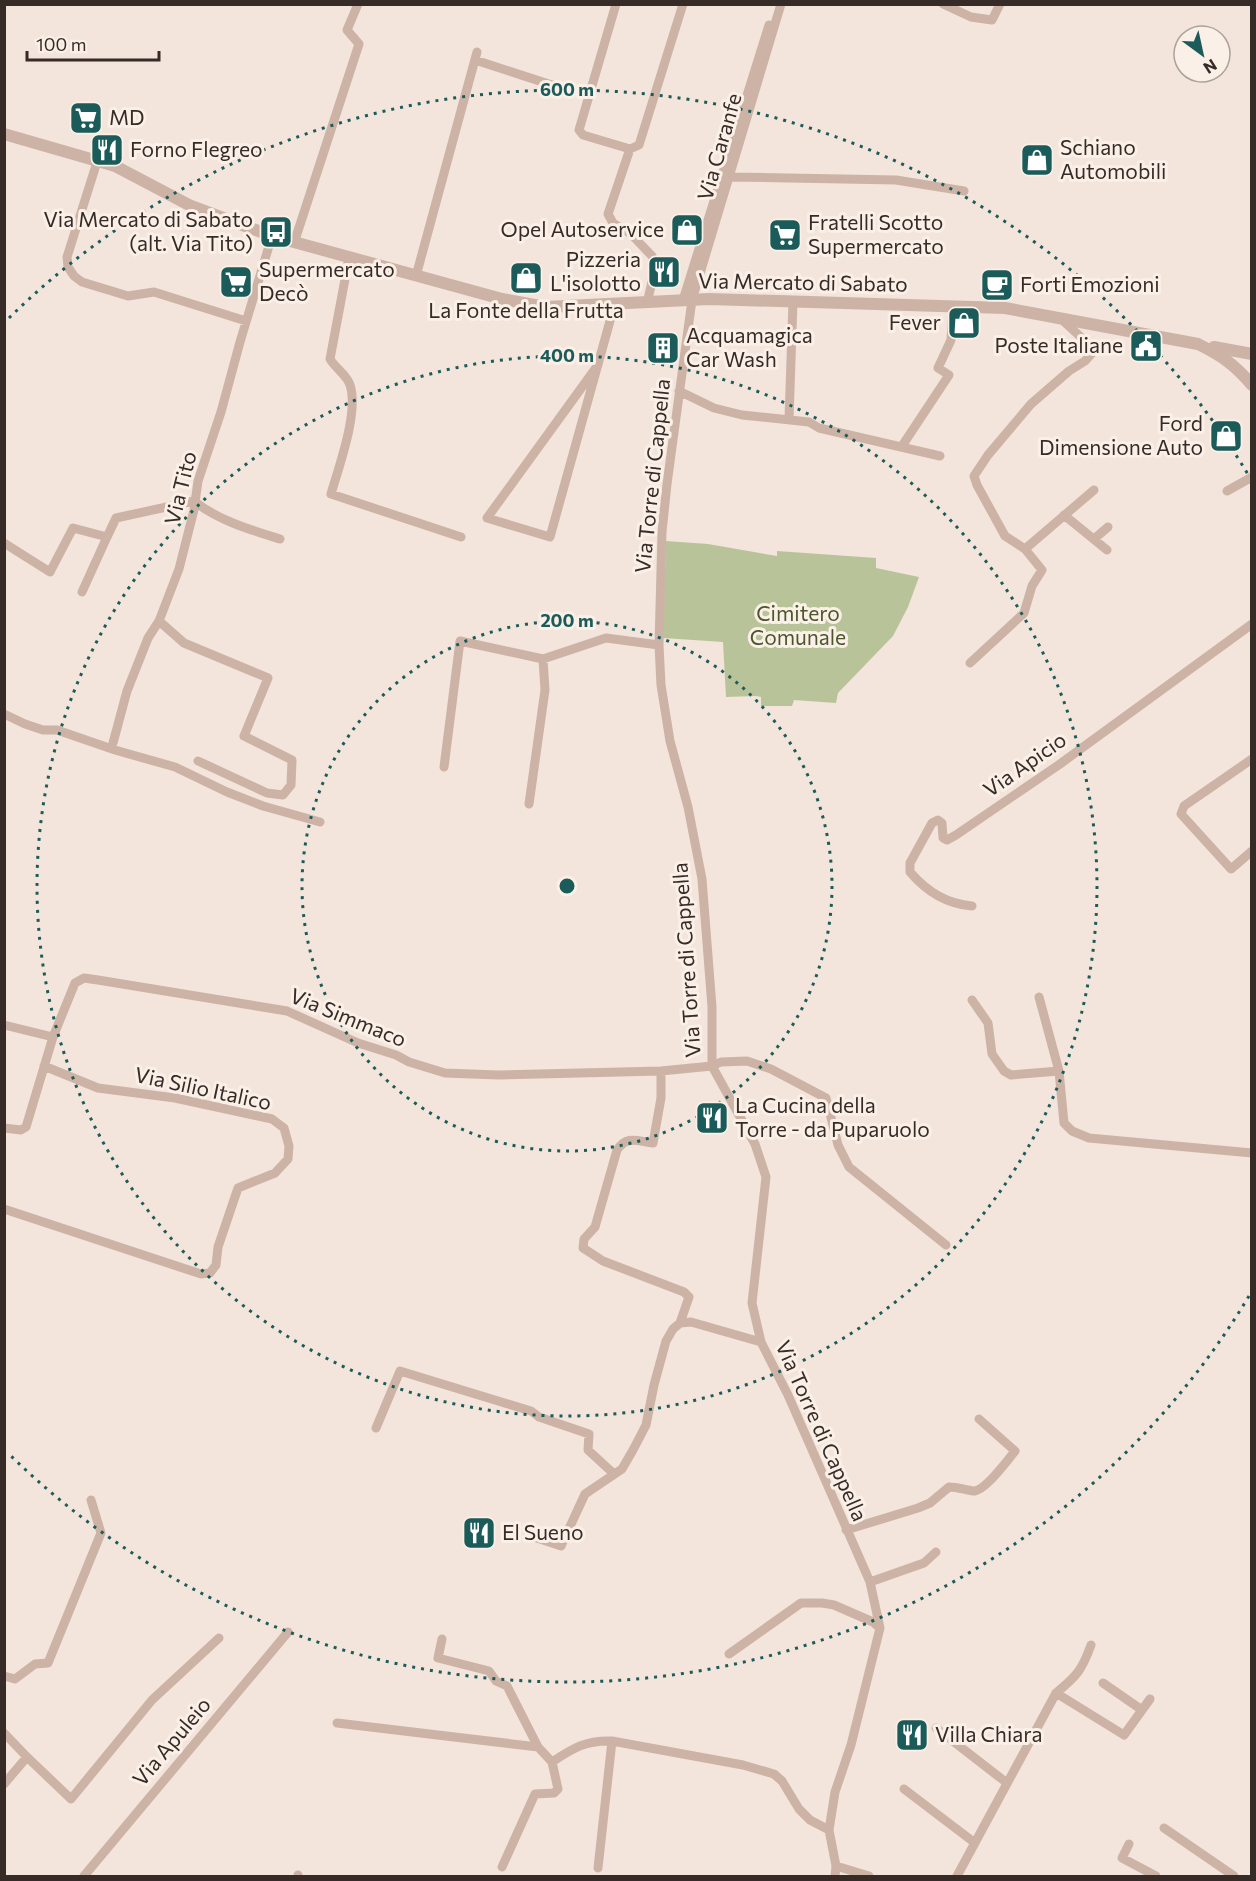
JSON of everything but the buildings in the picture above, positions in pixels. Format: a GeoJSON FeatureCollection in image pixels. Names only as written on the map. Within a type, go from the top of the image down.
{"type":"FeatureCollection","features":[{"type":"Feature","properties":{"kind":"street"},"geometry":{"type":"LineString","coordinates":[[294,243],[359,44],[347,30],[358,4]]}},
{"type":"Feature","properties":{"kind":"street"},"geometry":{"type":"LineString","coordinates":[[616,4],[579,130],[583,135],[630,149],[639,145],[683,4]]}},
{"type":"Feature","properties":{"kind":"street"},"geometry":{"type":"LineString","coordinates":[[687,300],[775,4]]}},
{"type":"Feature","properties":{"kind":"street","name":"Via Caranfe"},"geometry":{"type":"LineString","coordinates":[[687,300],[730,177],[781,4]]}},
{"type":"Feature","properties":{"kind":"street"},"geometry":{"type":"LineString","coordinates":[[943,4],[972,17],[992,20],[1000,4]]}},
{"type":"Feature","properties":{"kind":"street"},"geometry":{"type":"LineString","coordinates":[[416,276],[476,56],[555,86]]}},
{"type":"Feature","properties":{"kind":"street","name":"Via Mercato di Sabato"},"geometry":{"type":"LineString","coordinates":[[4,134],[115,166],[190,206],[272,236],[502,299],[546,307],[687,300],[1005,308],[1198,344],[1245,368],[1251,385]]}},
{"type":"Feature","properties":{"kind":"street"},"geometry":{"type":"LineString","coordinates":[[630,149],[608,214],[613,223],[632,234],[652,256],[656,265],[647,303]]}},
{"type":"Feature","properties":{"kind":"street"},"geometry":{"type":"LineString","coordinates":[[97,162],[68,257],[68,267],[74,276],[82,282],[128,297],[154,292],[246,321]]}},
{"type":"Feature","properties":{"kind":"street"},"geometry":{"type":"LineString","coordinates":[[730,177],[896,180],[964,191]]}},
{"type":"Feature","properties":{"kind":"street","name":"Via Tito"},"geometry":{"type":"LineString","coordinates":[[113,743],[127,691],[148,638],[159,621],[179,569],[194,510],[198,481],[221,412],[272,236]]}},
{"type":"Feature","properties":{"kind":"street"},"geometry":{"type":"LineString","coordinates":[[349,258],[330,359],[351,387],[351,426],[331,494],[460,537]]}},
{"type":"Feature","properties":{"kind":"street","name":"Via Torre di Cappella"},"geometry":{"type":"LineString","coordinates":[[687,300],[662,532],[658,645],[670,741],[688,807],[702,879],[712,1007],[712,1066],[755,1144],[766,1177],[752,1303],[761,1342],[788,1395],[870,1582],[880,1628],[850,1745],[835,1792],[829,1830],[836,1866],[835,1876]]}},
{"type":"Feature","properties":{"kind":"street"},"geometry":{"type":"LineString","coordinates":[[789,419],[793,301]]}},
{"type":"Feature","properties":{"kind":"street"},"geometry":{"type":"LineString","coordinates":[[598,365],[487,518],[550,537],[598,365],[615,303]]}},
{"type":"Feature","properties":{"kind":"street"},"geometry":{"type":"LineString","coordinates":[[902,446],[949,375],[938,368],[951,340],[953,306]]}},
{"type":"Feature","properties":{"kind":"street"},"geometry":{"type":"LineString","coordinates":[[970,663],[1024,613],[1032,586],[1042,570],[1025,549],[1005,536],[974,476],[988,455],[1032,404],[1069,371],[1085,361],[1095,350],[1060,318]]}},
{"type":"Feature","properties":{"kind":"street"},"geometry":{"type":"LineString","coordinates":[[1198,344],[1251,355]]}},
{"type":"Feature","properties":{"kind":"street"},"geometry":{"type":"LineString","coordinates":[[1245,368],[1241,362],[1251,355]]}},
{"type":"Feature","properties":{"kind":"street"},"geometry":{"type":"LineString","coordinates":[[679,391],[714,408],[742,415],[809,422],[819,428],[940,456]]}},
{"type":"Feature","properties":{"kind":"street"},"geometry":{"type":"LineString","coordinates":[[1227,491],[1251,477]]}},
{"type":"Feature","properties":{"kind":"street"},"geometry":{"type":"LineString","coordinates":[[1025,549],[1094,490]]}},
{"type":"Feature","properties":{"kind":"street"},"geometry":{"type":"LineString","coordinates":[[82,592],[116,518],[194,501],[204,509],[254,531],[280,538]]}},
{"type":"Feature","properties":{"kind":"street"},"geometry":{"type":"LineString","coordinates":[[1064,515],[1107,550]]}},
{"type":"Feature","properties":{"kind":"street"},"geometry":{"type":"LineString","coordinates":[[1094,539],[1108,527]]}},
{"type":"Feature","properties":{"kind":"street"},"geometry":{"type":"LineString","coordinates":[[4,543],[50,572],[74,528],[107,537]]}},
{"type":"Feature","properties":{"kind":"street"},"geometry":{"type":"LineString","coordinates":[[159,621],[184,642],[268,678],[244,736],[292,760],[291,785],[283,795],[267,793],[198,760]]}},
{"type":"Feature","properties":{"kind":"street","name":"Via Apicio"},"geometry":{"type":"LineString","coordinates":[[972,906],[960,905],[935,895],[920,884],[910,872],[910,862],[932,823],[938,820],[942,823],[943,838],[947,840],[957,835],[1060,764],[1251,624]]}},
{"type":"Feature","properties":{"kind":"street"},"geometry":{"type":"LineString","coordinates":[[444,767],[460,641],[543,658],[606,638],[658,645]]}},
{"type":"Feature","properties":{"kind":"street"},"geometry":{"type":"LineString","coordinates":[[529,804],[545,690],[543,658]]}},
{"type":"Feature","properties":{"kind":"street"},"geometry":{"type":"LineString","coordinates":[[4,714],[25,724],[57,730],[175,767],[236,796],[320,822]]}},
{"type":"Feature","properties":{"kind":"street"},"geometry":{"type":"LineString","coordinates":[[1251,759],[1184,806],[1181,814],[1231,869],[1251,851]]}},
{"type":"Feature","properties":{"kind":"street","name":"Via Simmaco"},"geometry":{"type":"LineString","coordinates":[[4,1128],[21,1130],[26,1127],[53,1037],[75,983],[84,978],[288,1011],[358,1043],[445,1073],[498,1075],[661,1071],[712,1066],[721,1062],[747,1061],[771,1069],[826,1098],[838,1145],[849,1167],[946,1245]]}},
{"type":"Feature","properties":{"kind":"street"},"geometry":{"type":"LineString","coordinates":[[1039,997],[1059,1071],[1064,1123],[1072,1131],[1089,1138],[1251,1153]]}},
{"type":"Feature","properties":{"kind":"street"},"geometry":{"type":"LineString","coordinates":[[972,1000],[988,1023],[993,1054],[1004,1071],[1011,1075],[1059,1071]]}},
{"type":"Feature","properties":{"kind":"street"},"geometry":{"type":"LineString","coordinates":[[4,1025],[53,1037]]}},
{"type":"Feature","properties":{"kind":"street","name":"Via Silio Italico"},"geometry":{"type":"LineString","coordinates":[[4,1209],[201,1274],[210,1273],[216,1265],[218,1247],[238,1188],[275,1173],[288,1159],[289,1146],[284,1128],[272,1119],[175,1098],[98,1088],[44,1066]]}},
{"type":"Feature","properties":{"kind":"street"},"geometry":{"type":"LineString","coordinates":[[528,1534],[561,1546],[585,1494],[622,1469],[646,1425],[666,1341],[673,1329],[680,1323],[689,1297],[684,1292],[603,1261],[583,1248],[584,1239],[595,1227],[617,1150],[622,1142],[630,1140],[653,1143],[662,1098],[661,1071]]}},
{"type":"Feature","properties":{"kind":"street"},"geometry":{"type":"LineString","coordinates":[[680,1323],[691,1322],[761,1342]]}},
{"type":"Feature","properties":{"kind":"street"},"geometry":{"type":"LineString","coordinates":[[376,1428],[400,1371],[531,1411],[539,1418],[589,1434],[588,1450],[614,1474]]}},
{"type":"Feature","properties":{"kind":"street"},"geometry":{"type":"LineString","coordinates":[[846,1530],[924,1506],[949,1487],[975,1492],[980,1490],[1015,1451],[979,1419]]}},
{"type":"Feature","properties":{"kind":"street"},"geometry":{"type":"LineString","coordinates":[[4,1676],[15,1679],[35,1664],[48,1663],[101,1533],[91,1500]]}},
{"type":"Feature","properties":{"kind":"street"},"geometry":{"type":"LineString","coordinates":[[870,1582],[924,1563],[936,1552]]}},
{"type":"Feature","properties":{"kind":"street"},"geometry":{"type":"LineString","coordinates":[[729,1654],[801,1604],[834,1605],[873,1622],[880,1628]]}},
{"type":"Feature","properties":{"kind":"street","name":"Via Apuleio"},"geometry":{"type":"LineString","coordinates":[[84,1876],[288,1632]]}},
{"type":"Feature","properties":{"kind":"street"},"geometry":{"type":"LineString","coordinates":[[4,1733],[71,1799],[152,1700],[219,1638]]}},
{"type":"Feature","properties":{"kind":"street"},"geometry":{"type":"LineString","coordinates":[[442,1639],[438,1658],[489,1671],[496,1681],[507,1686],[538,1747],[552,1762],[558,1789],[554,1793],[535,1794],[502,1867]]}},
{"type":"Feature","properties":{"kind":"street"},"geometry":{"type":"LineString","coordinates":[[957,1876],[1056,1693],[1075,1678],[1091,1645]]}},
{"type":"Feature","properties":{"kind":"street"},"geometry":{"type":"LineString","coordinates":[[1103,1683],[1142,1710]]}},
{"type":"Feature","properties":{"kind":"street"},"geometry":{"type":"LineString","coordinates":[[1056,1693],[1124,1735],[1150,1699]]}},
{"type":"Feature","properties":{"kind":"street"},"geometry":{"type":"LineString","coordinates":[[337,1723],[538,1747]]}},
{"type":"Feature","properties":{"kind":"street"},"geometry":{"type":"LineString","coordinates":[[936,1728],[1007,1783]]}},
{"type":"Feature","properties":{"kind":"street"},"geometry":{"type":"LineString","coordinates":[[552,1762],[574,1747],[596,1740],[743,1765],[774,1774],[782,1781],[804,1814],[829,1830]]}},
{"type":"Feature","properties":{"kind":"street"},"geometry":{"type":"LineString","coordinates":[[598,1868],[612,1741]]}},
{"type":"Feature","properties":{"kind":"street"},"geometry":{"type":"LineString","coordinates":[[4,1784],[27,1757]]}},
{"type":"Feature","properties":{"kind":"street"},"geometry":{"type":"LineString","coordinates":[[904,1789],[975,1843]]}},
{"type":"Feature","properties":{"kind":"street"},"geometry":{"type":"LineString","coordinates":[[1164,1828],[1234,1876]]}},
{"type":"Feature","properties":{"kind":"street"},"geometry":{"type":"LineString","coordinates":[[1130,1844],[1122,1858],[1156,1876]]}},
{"type":"Feature","properties":{"kind":"street"},"geometry":{"type":"LineString","coordinates":[[836,1866],[869,1876]]}},
{"type":"Feature","properties":{"kind":"green space","name":"Cimitero Comunale"},"geometry":{"type":"Polygon","coordinates":[[[666,541],[708,544],[777,556],[777,551],[876,558],[876,568],[919,577],[908,607],[893,636],[838,693],[836,703],[794,700],[792,706],[761,706],[761,697],[726,697],[723,642],[663,638],[666,541]]]}},
{"type":"Feature","properties":{"kind":"place","name":"MD"},"geometry":{"type":"Point","coordinates":[86,118]}},
{"type":"Feature","properties":{"kind":"place","name":"Forno Flegreo"},"geometry":{"type":"Point","coordinates":[107,150]}},
{"type":"Feature","properties":{"kind":"place","name":"Schiano Automobili"},"geometry":{"type":"Point","coordinates":[1037,160]}},
{"type":"Feature","properties":{"kind":"place","name":"Opel Autoservice"},"geometry":{"type":"Point","coordinates":[687,230]}},
{"type":"Feature","properties":{"kind":"place","name":"Via Mercato di Sabato (alt. Via Tito)"},"geometry":{"type":"Point","coordinates":[276,232]}},
{"type":"Feature","properties":{"kind":"place","name":"Fratelli Scotto Supermercato"},"geometry":{"type":"Point","coordinates":[785,235]}},
{"type":"Feature","properties":{"kind":"place","name":"Pizzeria L'isolotto"},"geometry":{"type":"Point","coordinates":[664,272]}},
{"type":"Feature","properties":{"kind":"place","name":"La Fonte della Frutta"},"geometry":{"type":"Point","coordinates":[526,278]}},
{"type":"Feature","properties":{"kind":"place","name":"Supermercato Decò"},"geometry":{"type":"Point","coordinates":[236,282]}},
{"type":"Feature","properties":{"kind":"place","name":"Forti Emozioni"},"geometry":{"type":"Point","coordinates":[997,285]}},
{"type":"Feature","properties":{"kind":"place","name":"Fever"},"geometry":{"type":"Point","coordinates":[964,323]}},
{"type":"Feature","properties":{"kind":"place","name":"Poste Italiane"},"geometry":{"type":"Point","coordinates":[1146,346]}},
{"type":"Feature","properties":{"kind":"place","name":"Acquamagica Car Wash"},"geometry":{"type":"Point","coordinates":[663,348]}},
{"type":"Feature","properties":{"kind":"place","name":"Ford Dimensione Auto"},"geometry":{"type":"Point","coordinates":[1226,436]}},
{"type":"Feature","properties":{"kind":"place","name":"La Cucina della Torre - da Puparuolo"},"geometry":{"type":"Point","coordinates":[712,1118]}},
{"type":"Feature","properties":{"kind":"place","name":"El Sueno"},"geometry":{"type":"Point","coordinates":[479,1533]}},
{"type":"Feature","properties":{"kind":"place","name":"Villa Chiara"},"geometry":{"type":"Point","coordinates":[912,1735]}}]}
